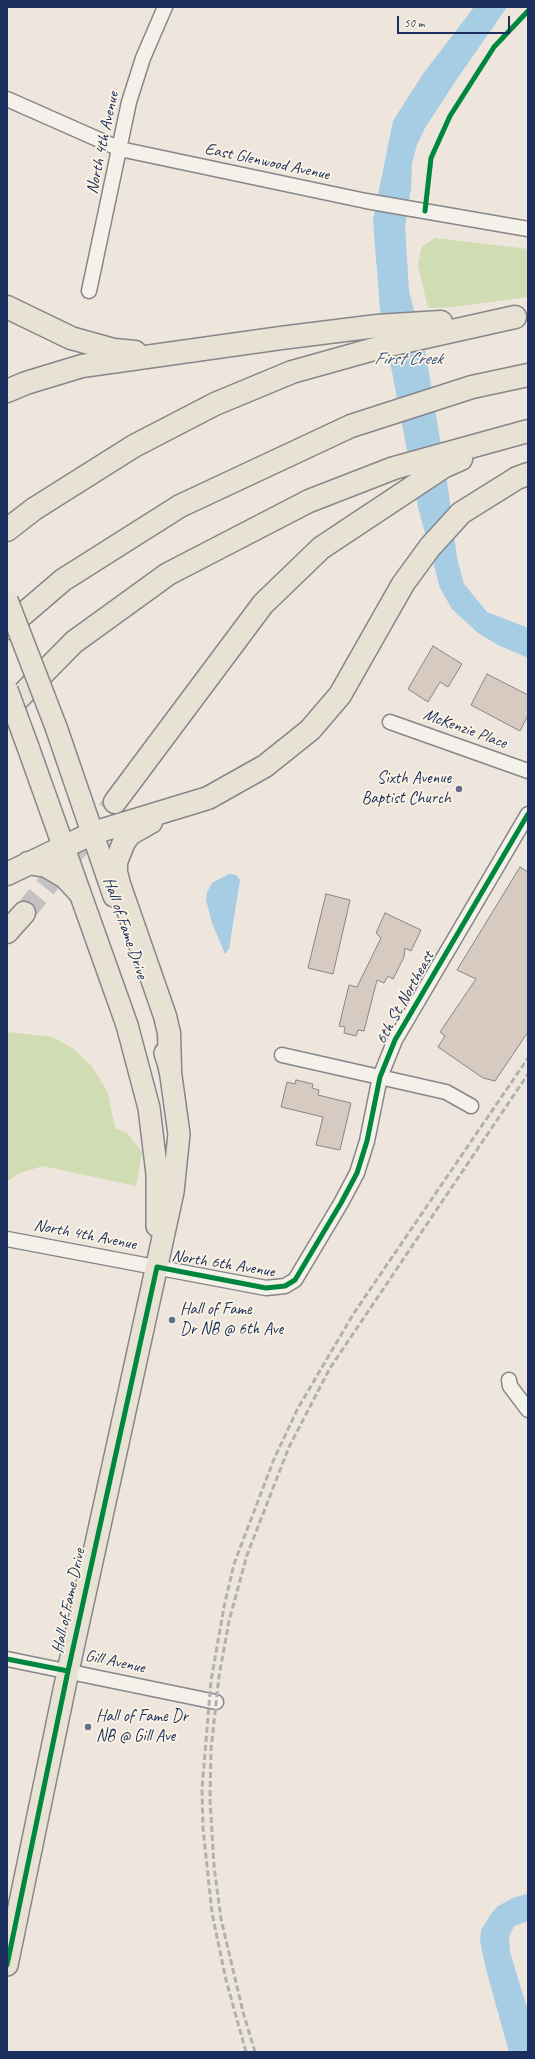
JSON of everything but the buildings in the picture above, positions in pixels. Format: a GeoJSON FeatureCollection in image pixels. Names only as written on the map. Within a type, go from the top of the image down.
{"type":"FeatureCollection","features":[{"type":"Feature","properties":{"kind":"highway"},"geometry":{"type":"LineString","coordinates":[[7,307],[71,338],[114,350],[166,355]]}},
{"type":"Feature","properties":{"kind":"highway"},"geometry":{"type":"LineString","coordinates":[[7,391],[82,366],[377,326],[521,316]]}},
{"type":"Feature","properties":{"kind":"highway"},"geometry":{"type":"LineString","coordinates":[[7,530],[34,509],[134,446],[215,404],[292,372],[385,346],[521,316]]}},
{"type":"Feature","properties":{"kind":"highway"},"geometry":{"type":"LineString","coordinates":[[7,628],[63,580],[180,506],[351,426],[472,387],[520,377]]}},
{"type":"Feature","properties":{"kind":"highway"},"geometry":{"type":"LineString","coordinates":[[7,710],[74,642],[168,574],[310,501],[394,468],[523,432]]}},
{"type":"Feature","properties":{"kind":"highway"},"geometry":{"type":"LineString","coordinates":[[115,802],[263,604],[321,548],[443,467],[523,432]]}},
{"type":"Feature","properties":{"kind":"highway"},"geometry":{"type":"LineString","coordinates":[[7,874],[92,833],[208,798],[265,766],[310,730],[340,695],[403,584],[430,547],[461,513],[522,476]]}},
{"type":"Feature","properties":{"kind":"highway"},"geometry":{"type":"LineString","coordinates":[[170,1069],[169,1033],[165,1016],[119,884],[116,862],[124,842],[130,834],[192,803]]}},
{"type":"Feature","properties":{"kind":"highway"},"geometry":{"type":"LineString","coordinates":[[28,863],[46,866],[65,877],[79,892]]}},
{"type":"Feature","properties":{"kind":"highway"},"geometry":{"type":"LineString","coordinates":[[7,932],[24,913]]}},
{"type":"Feature","properties":{"kind":"main road","name":"Hall of Fame Drive"},"geometry":{"type":"LineString","coordinates":[[7,600],[56,727],[130,943],[170,1069],[179,1134],[173,1192],[68,1670],[7,1965]]}},
{"type":"Feature","properties":{"kind":"main road","name":"Hall of Fame Drive"},"geometry":{"type":"LineString","coordinates":[[7,690],[127,1025],[149,1108],[157,1174],[157,1267]]}},
{"type":"Feature","properties":{"kind":"street","name":"North 4th Avenue"},"geometry":{"type":"LineString","coordinates":[[89,291],[120,149],[128,102],[143,58],[165,7]]}},
{"type":"Feature","properties":{"kind":"street","name":"East Glenwood Avenue"},"geometry":{"type":"LineString","coordinates":[[7,99],[120,149],[366,201],[528,229]]}},
{"type":"Feature","properties":{"kind":"street","name":"McKenzie Place"},"geometry":{"type":"LineString","coordinates":[[390,722],[528,771]]}},
{"type":"Feature","properties":{"kind":"street","name":"6th St Northeast"},"geometry":{"type":"LineString","coordinates":[[285,1286],[295,1280],[357,1173],[368,1141],[380,1077],[395,1040],[421,993],[528,814]]}},
{"type":"Feature","properties":{"kind":"street"},"geometry":{"type":"LineString","coordinates":[[282,1056],[446,1092],[471,1106]]}},
{"type":"Feature","properties":{"kind":"street","name":"North 4th Avenue"},"geometry":{"type":"LineString","coordinates":[[7,1239],[157,1267]]}},
{"type":"Feature","properties":{"kind":"street","name":"North 6th Avenue"},"geometry":{"type":"LineString","coordinates":[[157,1267],[266,1288],[285,1286]]}},
{"type":"Feature","properties":{"kind":"street"},"geometry":{"type":"LineString","coordinates":[[510,1380],[510,1386],[528,1410]]}},
{"type":"Feature","properties":{"kind":"street","name":"Gill Avenue"},"geometry":{"type":"LineString","coordinates":[[7,1659],[68,1670],[216,1702]]}},
{"type":"Feature","properties":{"kind":"green space"},"geometry":{"type":"Polygon","coordinates":[[[435,238],[528,249],[528,297],[453,307],[428,308],[418,265],[422,247],[435,238]]]}},
{"type":"Feature","properties":{"kind":"green space"},"geometry":{"type":"Polygon","coordinates":[[[7,1032],[53,1037],[75,1050],[93,1068],[108,1093],[115,1128],[127,1133],[142,1152],[136,1186],[43,1166],[19,1173],[7,1182],[7,1032]]]}},
{"type":"Feature","properties":{"kind":"water","name":"First Creek"},"geometry":{"type":"Polygon","coordinates":[[[474,7],[507,7],[425,128],[417,145],[412,163],[411,189],[405,226],[409,291],[426,355],[447,481],[457,558],[464,584],[487,612],[528,628],[528,658],[498,645],[478,633],[452,609],[440,588],[418,507],[380,310],[373,220],[393,121],[423,74],[474,7]]]}},
{"type":"Feature","properties":{"kind":"water"},"geometry":{"type":"Polygon","coordinates":[[[229,874],[236,875],[240,880],[229,949],[225,954],[212,923],[206,900],[207,892],[212,883],[229,874]]]}},
{"type":"Feature","properties":{"kind":"water"},"geometry":{"type":"Polygon","coordinates":[[[528,1894],[528,1921],[514,1926],[509,1937],[510,1952],[528,2011],[528,2052],[509,2052],[486,1969],[480,1941],[481,1930],[498,1906],[515,1897],[528,1894]]]}},
{"type":"Feature","properties":{"kind":"tunnel"},"geometry":{"type":"LineString","coordinates":[[24,913],[115,802]]}},
{"type":"Feature","properties":{"kind":"railway"},"geometry":{"type":"LineString","coordinates":[[246,2052],[226,1980],[212,1913],[203,1828],[202,1789],[211,1681],[224,1607],[234,1564],[274,1459],[298,1408],[354,1313],[528,1058]]}},
{"type":"Feature","properties":{"kind":"railway"},"geometry":{"type":"LineString","coordinates":[[255,2052],[243,2012],[221,1919],[214,1866],[210,1799],[211,1749],[219,1676],[229,1621],[247,1555],[289,1447],[330,1368],[528,1074]]}},
{"type":"Feature","properties":{"kind":"cycle path"},"geometry":{"type":"LineString","coordinates":[[425,211],[431,158],[450,116],[494,47],[528,11]]}},
{"type":"Feature","properties":{"kind":"cycle path"},"geometry":{"type":"LineString","coordinates":[[7,1965],[68,1671],[157,1267],[266,1288],[285,1286],[295,1280],[357,1173],[367,1141],[380,1077],[395,1040],[528,814]]}},
{"type":"Feature","properties":{"kind":"cycle path"},"geometry":{"type":"LineString","coordinates":[[7,1659],[68,1671]]}},
{"type":"Feature","properties":{"kind":"place","name":"Sixth Avenue Baptist Church"},"geometry":{"type":"Point","coordinates":[459,789]}},
{"type":"Feature","properties":{"kind":"place","name":"Hall of Fame Dr NB @ 6th Ave"},"geometry":{"type":"Point","coordinates":[172,1320]}},
{"type":"Feature","properties":{"kind":"place","name":"Hall of Fame Dr NB @ Gill Ave"},"geometry":{"type":"Point","coordinates":[88,1727]}}]}
